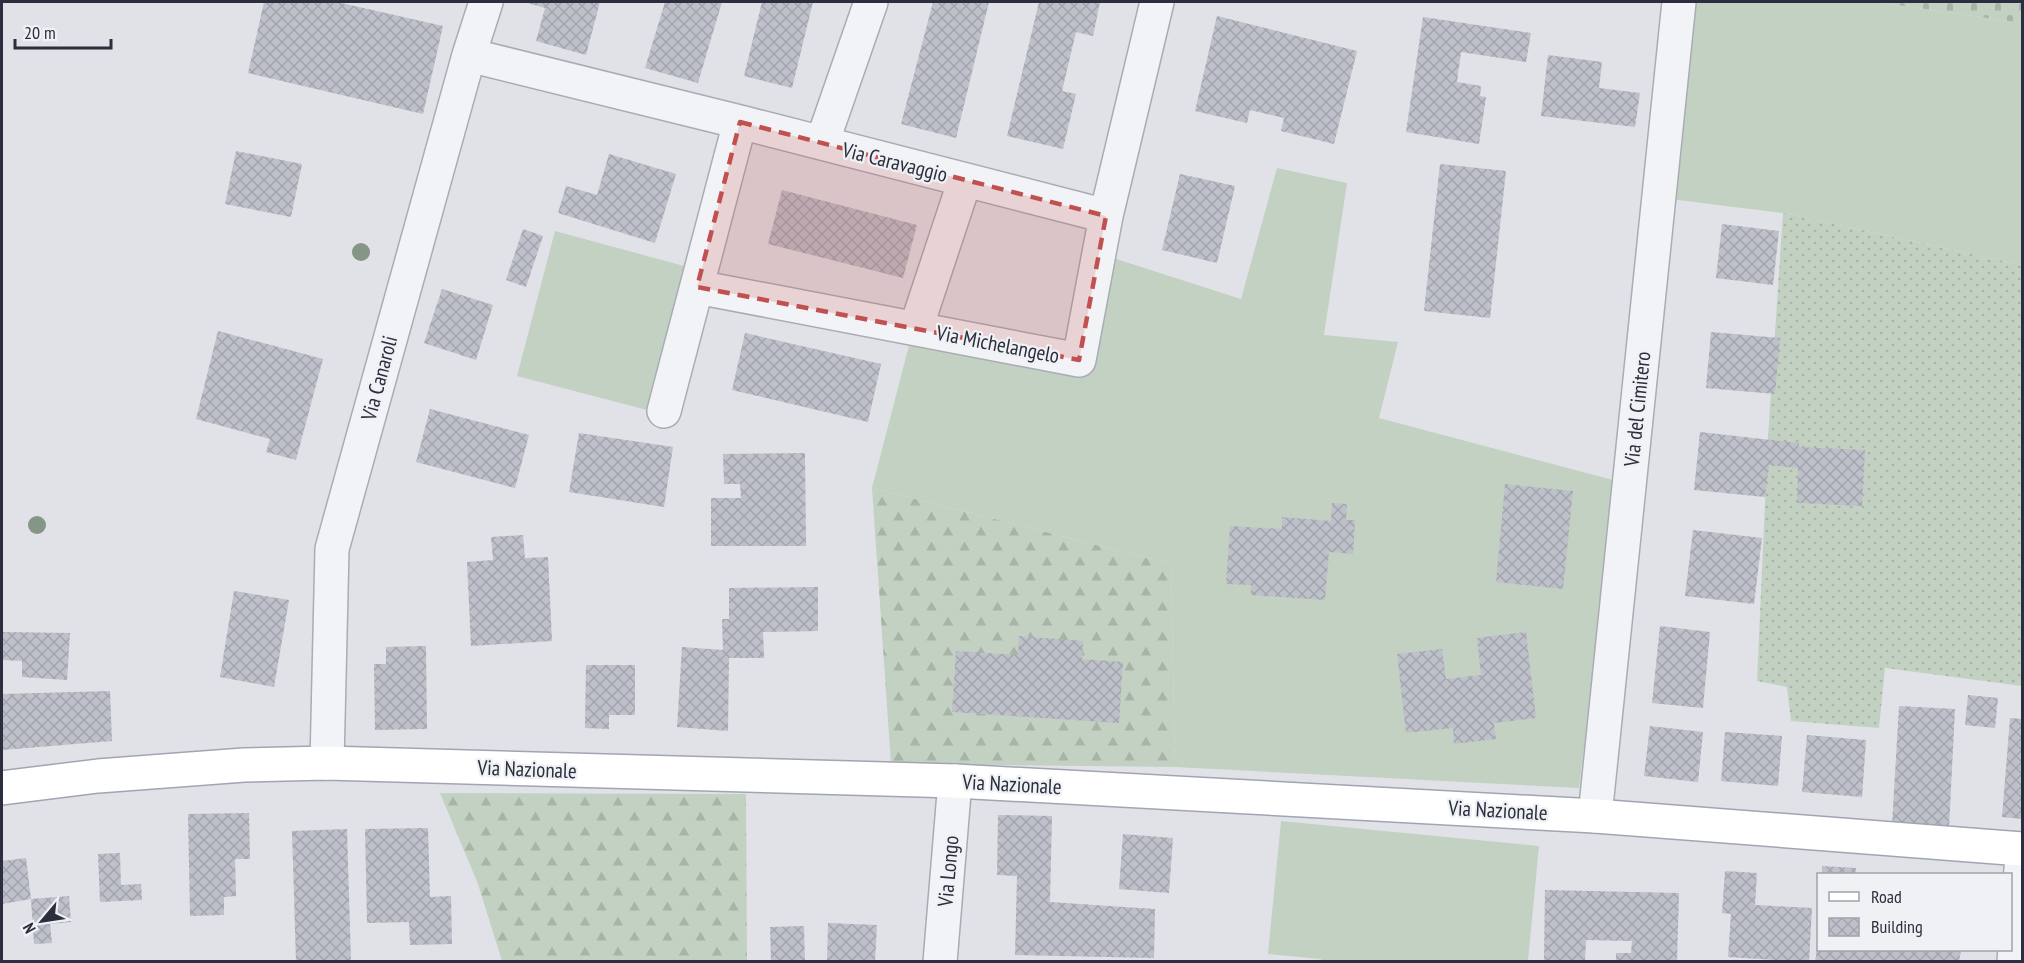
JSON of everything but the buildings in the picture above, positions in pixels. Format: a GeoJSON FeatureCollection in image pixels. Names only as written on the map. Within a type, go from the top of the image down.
{"type":"FeatureCollection","features":[{"type":"Feature","properties":{"kind":"main road","name":"Via Nazionale"},"geometry":{"type":"LineString","coordinates":[[2,788],[109,775],[244,765],[327,763],[955,781],[1595,816],[2022,849]]}},
{"type":"Feature","properties":{"kind":"street","name":"Via Canaroli"},"geometry":{"type":"LineString","coordinates":[[327,763],[332,549],[469,55],[486,2]]}},
{"type":"Feature","properties":{"kind":"street"},"geometry":{"type":"LineString","coordinates":[[822,143],[871,2]]}},
{"type":"Feature","properties":{"kind":"street"},"geometry":{"type":"LineString","coordinates":[[1106,216],[1157,2]]}},
{"type":"Feature","properties":{"kind":"street","name":"Via del Cimitero"},"geometry":{"type":"LineString","coordinates":[[1595,816],[1679,2]]}},
{"type":"Feature","properties":{"kind":"street","name":"Via Caravaggio"},"geometry":{"type":"LineString","coordinates":[[469,55],[1106,216]]}},
{"type":"Feature","properties":{"kind":"street"},"geometry":{"type":"LineString","coordinates":[[664,411],[740,122]]}},
{"type":"Feature","properties":{"kind":"street","name":"Via Michelangelo"},"geometry":{"type":"LineString","coordinates":[[916,328],[965,180]]}},
{"type":"Feature","properties":{"kind":"street","name":"Via Michelangelo"},"geometry":{"type":"LineString","coordinates":[[697,287],[1079,360],[1106,216]]}},
{"type":"Feature","properties":{"kind":"street","name":"Via Longo"},"geometry":{"type":"LineString","coordinates":[[940,962],[955,781]]}},
{"type":"Feature","properties":{"kind":"street"},"geometry":{"type":"LineString","coordinates":[[2014,962],[2022,856]]}},
{"type":"Feature","properties":{"kind":"highlighted area"},"geometry":{"type":"Polygon","coordinates":[[[740,122],[1106,216],[1079,360],[697,287],[740,122]]]}},
{"type":"Feature","properties":{"kind":"green space"},"geometry":{"type":"Polygon","coordinates":[[[1687,2],[1876,2],[2022,23],[2022,265],[1783,213],[1662,198],[1687,2]]]}},
{"type":"Feature","properties":{"kind":"green space"},"geometry":{"type":"Polygon","coordinates":[[[1876,2],[2022,2],[2022,23],[1876,2]]]}},
{"type":"Feature","properties":{"kind":"green space"},"geometry":{"type":"Polygon","coordinates":[[[1277,168],[1347,183],[1324,335],[1398,342],[1379,418],[1617,481],[1579,788],[1175,767],[1171,564],[872,488],[912,334],[1087,368],[1107,256],[1241,299],[1277,168]]]}},
{"type":"Feature","properties":{"kind":"green space"},"geometry":{"type":"Polygon","coordinates":[[[1783,213],[2022,265],[2022,686],[1885,668],[1879,728],[1791,721],[1787,687],[1757,681],[1768,437],[1783,213]]]}},
{"type":"Feature","properties":{"kind":"green space"},"geometry":{"type":"Polygon","coordinates":[[[555,231],[684,266],[647,410],[517,376],[555,231]]]}},
{"type":"Feature","properties":{"kind":"green space"},"geometry":{"type":"Polygon","coordinates":[[[872,488],[1171,564],[1175,767],[891,764],[872,488]]]}},
{"type":"Feature","properties":{"kind":"green space"},"geometry":{"type":"Polygon","coordinates":[[[440,793],[746,794],[747,961],[502,961],[478,884],[440,793]]]}},
{"type":"Feature","properties":{"kind":"green space"},"geometry":{"type":"Polygon","coordinates":[[[1281,821],[1539,846],[1528,961],[1321,962],[1321,959],[1268,954],[1281,821]]]}}]}
